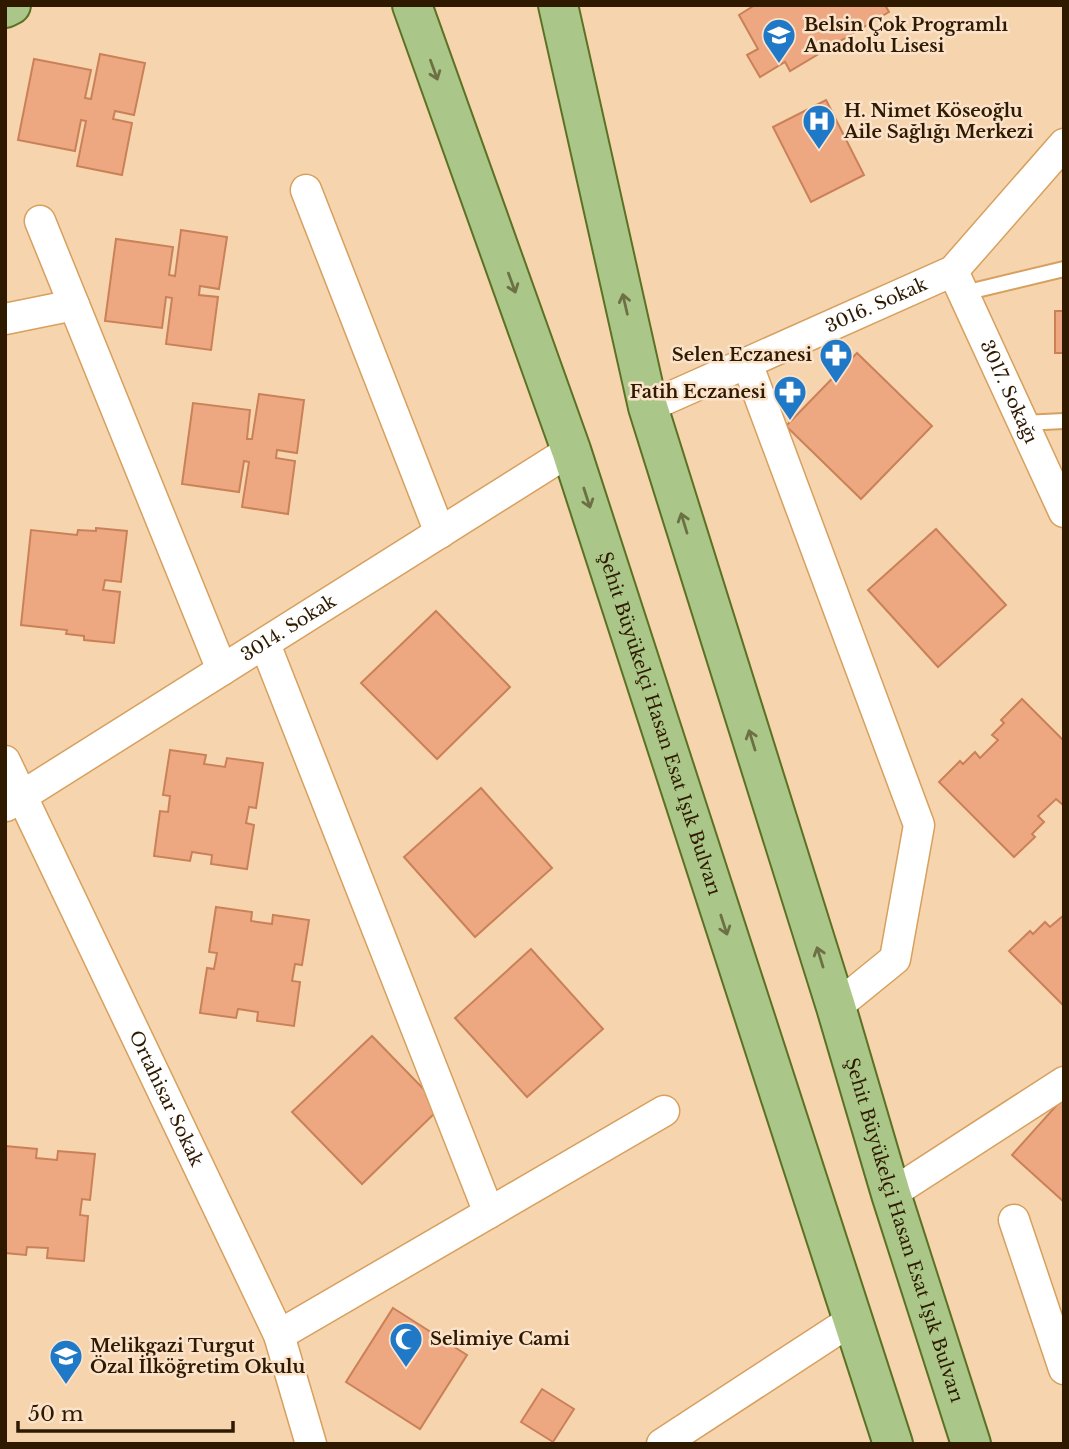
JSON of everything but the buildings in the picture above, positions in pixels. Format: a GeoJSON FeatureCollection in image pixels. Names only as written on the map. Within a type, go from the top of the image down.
{"type":"FeatureCollection","features":[{"type":"Feature","properties":{"kind":"main road"},"geometry":{"type":"LineString","coordinates":[[5,8],[11,5]]}},
{"type":"Feature","properties":{"kind":"main road"},"geometry":{"type":"LineString","coordinates":[[389,5],[416,20]]}},
{"type":"Feature","properties":{"kind":"main road","name":"Şehit Büyükelçi Hasan Esat Işık Bulvarı"},"geometry":{"type":"LineString","coordinates":[[558,5],[648,407],[971,1444]]}},
{"type":"Feature","properties":{"kind":"main road","name":"Şehit Büyükelçi Hasan Esat Işık Bulvarı"},"geometry":{"type":"LineString","coordinates":[[416,20],[571,450],[893,1444]]}},
{"type":"Feature","properties":{"kind":"street","name":"3016. Sokak"},"geometry":{"type":"LineString","coordinates":[[648,407],[747,363],[959,282],[1064,144]]}},
{"type":"Feature","properties":{"kind":"street"},"geometry":{"type":"LineString","coordinates":[[306,190],[440,533]]}},
{"type":"Feature","properties":{"kind":"street"},"geometry":{"type":"LineString","coordinates":[[40,221],[222,670]]}},
{"type":"Feature","properties":{"kind":"street","name":"3017. Sokağı"},"geometry":{"type":"LineString","coordinates":[[959,282],[1064,512]]}},
{"type":"Feature","properties":{"kind":"street"},"geometry":{"type":"LineString","coordinates":[[5,319],[74,305]]}},
{"type":"Feature","properties":{"kind":"street"},"geometry":{"type":"LineString","coordinates":[[747,363],[919,825],[895,959],[836,1007]]}},
{"type":"Feature","properties":{"kind":"street","name":"3014. Sokak"},"geometry":{"type":"LineString","coordinates":[[14,801],[571,450]]}},
{"type":"Feature","properties":{"kind":"street"},"geometry":{"type":"LineString","coordinates":[[265,644],[488,1213]]}},
{"type":"Feature","properties":{"kind":"street","name":"Ortahisar Sokak"},"geometry":{"type":"LineString","coordinates":[[5,761],[14,801],[279,1335],[311,1444]]}},
{"type":"Feature","properties":{"kind":"street"},"geometry":{"type":"LineString","coordinates":[[891,1194],[1064,1082]]}},
{"type":"Feature","properties":{"kind":"street"},"geometry":{"type":"LineString","coordinates":[[279,1335],[664,1111]]}},
{"type":"Feature","properties":{"kind":"street"},"geometry":{"type":"LineString","coordinates":[[1014,1220],[1064,1369]]}},
{"type":"Feature","properties":{"kind":"street"},"geometry":{"type":"LineString","coordinates":[[662,1444],[852,1320]]}},
{"type":"Feature","properties":{"kind":"lane"},"geometry":{"type":"LineString","coordinates":[[959,282],[1064,270]]}},
{"type":"Feature","properties":{"kind":"lane"},"geometry":{"type":"LineString","coordinates":[[1023,423],[1064,421]]}},
{"type":"Feature","properties":{"kind":"place","name":"Belsin Çok Programlı Anadolu Lisesi"},"geometry":{"type":"Point","coordinates":[779,65]}},
{"type":"Feature","properties":{"kind":"place","name":"H. Nimet Köseoğlu Aile Sağlığı Merkezi"},"geometry":{"type":"Point","coordinates":[819,151]}},
{"type":"Feature","properties":{"kind":"place","name":"Selen Eczanesi"},"geometry":{"type":"Point","coordinates":[836,385]}},
{"type":"Feature","properties":{"kind":"place","name":"Fatih Eczanesi"},"geometry":{"type":"Point","coordinates":[790,422]}},
{"type":"Feature","properties":{"kind":"place","name":"Selimiye Cami"},"geometry":{"type":"Point","coordinates":[406,1369]}},
{"type":"Feature","properties":{"kind":"place","name":"Melikgazi Turgut Özal İlköğretim Okulu"},"geometry":{"type":"Point","coordinates":[66,1386]}}]}
